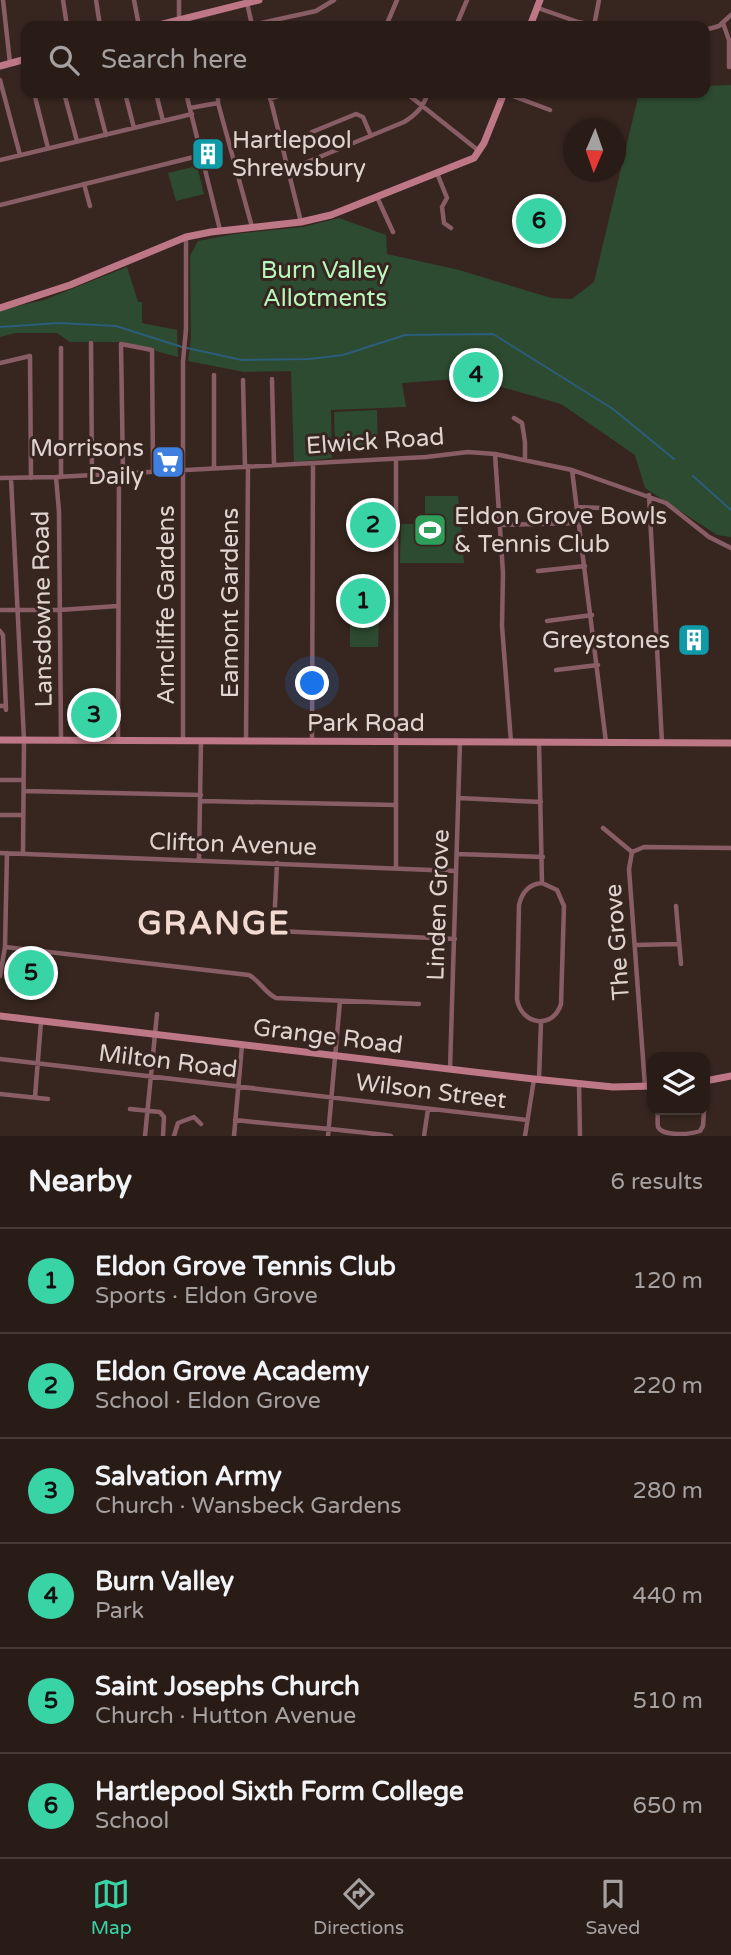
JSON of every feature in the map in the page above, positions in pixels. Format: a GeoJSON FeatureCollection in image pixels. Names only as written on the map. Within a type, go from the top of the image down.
{"type":"FeatureCollection","features":[{"type":"Feature","properties":{"kind":"street"},"geometry":{"type":"LineString","coordinates":[[2,0],[10,63]]}},
{"type":"Feature","properties":{"kind":"street"},"geometry":{"type":"LineString","coordinates":[[63,0],[66,21]]}},
{"type":"Feature","properties":{"kind":"street"},"geometry":{"type":"LineString","coordinates":[[96,0],[99,21]]}},
{"type":"Feature","properties":{"kind":"street"},"geometry":{"type":"LineString","coordinates":[[134,0],[138,21]]}},
{"type":"Feature","properties":{"kind":"street"},"geometry":{"type":"LineString","coordinates":[[179,0],[179,20],[259,0]]}},
{"type":"Feature","properties":{"kind":"street"},"geometry":{"type":"LineString","coordinates":[[274,21],[316,11],[334,0]]}},
{"type":"Feature","properties":{"kind":"street"},"geometry":{"type":"LineString","coordinates":[[388,21],[397,0]]}},
{"type":"Feature","properties":{"kind":"street"},"geometry":{"type":"LineString","coordinates":[[458,21],[467,0]]}},
{"type":"Feature","properties":{"kind":"street"},"geometry":{"type":"LineString","coordinates":[[597,21],[599,0]]}},
{"type":"Feature","properties":{"kind":"street"},"geometry":{"type":"LineString","coordinates":[[247,1],[252,21]]}},
{"type":"Feature","properties":{"kind":"street"},"geometry":{"type":"LineString","coordinates":[[532,21],[538,4],[583,21]]}},
{"type":"Feature","properties":{"kind":"street"},"geometry":{"type":"LineString","coordinates":[[710,29],[731,15]]}},
{"type":"Feature","properties":{"kind":"street"},"geometry":{"type":"LineString","coordinates":[[723,23],[729,40],[729,66]]}},
{"type":"Feature","properties":{"kind":"street"},"geometry":{"type":"LineString","coordinates":[[0,66],[21,62]]}},
{"type":"Feature","properties":{"kind":"street"},"geometry":{"type":"LineString","coordinates":[[0,80],[20,155]]}},
{"type":"Feature","properties":{"kind":"street"},"geometry":{"type":"LineString","coordinates":[[35,98],[48,148]]}},
{"type":"Feature","properties":{"kind":"street"},"geometry":{"type":"LineString","coordinates":[[65,98],[77,141]]}},
{"type":"Feature","properties":{"kind":"street"},"geometry":{"type":"LineString","coordinates":[[96,98],[106,135]]}},
{"type":"Feature","properties":{"kind":"street"},"geometry":{"type":"LineString","coordinates":[[126,98],[134,128]]}},
{"type":"Feature","properties":{"kind":"street"},"geometry":{"type":"LineString","coordinates":[[157,98],[163,121]]}},
{"type":"Feature","properties":{"kind":"street"},"geometry":{"type":"LineString","coordinates":[[187,98],[220,230]]}},
{"type":"Feature","properties":{"kind":"street"},"geometry":{"type":"LineString","coordinates":[[218,98],[252,228]]}},
{"type":"Feature","properties":{"kind":"street"},"geometry":{"type":"LineString","coordinates":[[270,98],[301,222]]}},
{"type":"Feature","properties":{"kind":"street"},"geometry":{"type":"LineString","coordinates":[[413,98],[479,152]]}},
{"type":"Feature","properties":{"kind":"street"},"geometry":{"type":"LineString","coordinates":[[288,170],[404,122],[416,114],[426,98]]}},
{"type":"Feature","properties":{"kind":"street"},"geometry":{"type":"LineString","coordinates":[[0,308],[70,285],[186,237],[220,230],[301,222],[331,215],[474,158],[484,143],[502,98]]}},
{"type":"Feature","properties":{"kind":"street"},"geometry":{"type":"LineString","coordinates":[[518,98],[550,110]]}},
{"type":"Feature","properties":{"kind":"street"},"geometry":{"type":"LineString","coordinates":[[0,160],[163,121],[218,103]]}},
{"type":"Feature","properties":{"kind":"street"},"geometry":{"type":"LineString","coordinates":[[312,132],[356,114],[363,117],[370,136]]}},
{"type":"Feature","properties":{"kind":"street"},"geometry":{"type":"LineString","coordinates":[[0,205],[202,155]]}},
{"type":"Feature","properties":{"kind":"street"},"geometry":{"type":"LineString","coordinates":[[436,173],[447,198],[442,207],[444,223],[451,228]]}},
{"type":"Feature","properties":{"kind":"street"},"geometry":{"type":"LineString","coordinates":[[84,184],[90,206]]}},
{"type":"Feature","properties":{"kind":"street"},"geometry":{"type":"LineString","coordinates":[[377,197],[393,232]]}},
{"type":"Feature","properties":{"kind":"street","name":"Arncliffe Gardens"},"geometry":{"type":"LineString","coordinates":[[183,741],[183,352],[186,237]]}},
{"type":"Feature","properties":{"kind":"street"},"geometry":{"type":"LineString","coordinates":[[91,343],[92,475]]}},
{"type":"Feature","properties":{"kind":"street"},"geometry":{"type":"LineString","coordinates":[[118,741],[121,344],[152,350],[153,471]]}},
{"type":"Feature","properties":{"kind":"street","name":"Lansdowne Road"},"geometry":{"type":"LineString","coordinates":[[61,348],[61,741]]}},
{"type":"Feature","properties":{"kind":"street"},"geometry":{"type":"LineString","coordinates":[[0,363],[30,356],[31,478]]}},
{"type":"Feature","properties":{"kind":"street"},"geometry":{"type":"LineString","coordinates":[[214,374],[214,468]]}},
{"type":"Feature","properties":{"kind":"street"},"geometry":{"type":"LineString","coordinates":[[272,379],[274,464]]}},
{"type":"Feature","properties":{"kind":"street","name":"Eamont Gardens"},"geometry":{"type":"LineString","coordinates":[[243,380],[246,466],[246,741]]}},
{"type":"Feature","properties":{"kind":"street"},"geometry":{"type":"LineString","coordinates":[[514,418],[524,423],[525,458]]}},
{"type":"Feature","properties":{"kind":"street","name":"Elwick Road"},"geometry":{"type":"LineString","coordinates":[[0,478],[396,459],[468,452],[495,454],[525,458],[572,470],[649,495],[666,503],[709,537],[731,548]]}},
{"type":"Feature","properties":{"kind":"street"},"geometry":{"type":"LineString","coordinates":[[495,454],[503,573],[502,626],[511,742]]}},
{"type":"Feature","properties":{"kind":"street"},"geometry":{"type":"LineString","coordinates":[[396,459],[396,868]]}},
{"type":"Feature","properties":{"kind":"street"},"geometry":{"type":"LineString","coordinates":[[312,742],[313,463]]}},
{"type":"Feature","properties":{"kind":"street"},"geometry":{"type":"LineString","coordinates":[[572,470],[606,743]]}},
{"type":"Feature","properties":{"kind":"street"},"geometry":{"type":"LineString","coordinates":[[11,478],[24,740],[23,853]]}},
{"type":"Feature","properties":{"kind":"street"},"geometry":{"type":"LineString","coordinates":[[649,495],[662,743]]}},
{"type":"Feature","properties":{"kind":"street"},"geometry":{"type":"LineString","coordinates":[[577,507],[602,508],[614,512],[611,518]]}},
{"type":"Feature","properties":{"kind":"street"},"geometry":{"type":"LineString","coordinates":[[500,525],[579,523]]}},
{"type":"Feature","properties":{"kind":"street"},"geometry":{"type":"LineString","coordinates":[[538,571],[585,566]]}},
{"type":"Feature","properties":{"kind":"street"},"geometry":{"type":"LineString","coordinates":[[0,610],[118,606]]}},
{"type":"Feature","properties":{"kind":"street"},"geometry":{"type":"LineString","coordinates":[[547,621],[592,615]]}},
{"type":"Feature","properties":{"kind":"street"},"geometry":{"type":"LineString","coordinates":[[0,631],[3,635],[3,707]]}},
{"type":"Feature","properties":{"kind":"street"},"geometry":{"type":"LineString","coordinates":[[556,670],[598,665]]}},
{"type":"Feature","properties":{"kind":"street","name":"Park Road"},"geometry":{"type":"LineString","coordinates":[[0,740],[731,743]]}},
{"type":"Feature","properties":{"kind":"street"},"geometry":{"type":"LineString","coordinates":[[200,860],[201,741]]}},
{"type":"Feature","properties":{"kind":"street","name":"Linden Grove"},"geometry":{"type":"LineString","coordinates":[[450,1069],[460,742]]}},
{"type":"Feature","properties":{"kind":"street"},"geometry":{"type":"LineString","coordinates":[[538,742],[542,883]]}},
{"type":"Feature","properties":{"kind":"street"},"geometry":{"type":"LineString","coordinates":[[0,780],[23,780]]}},
{"type":"Feature","properties":{"kind":"street"},"geometry":{"type":"LineString","coordinates":[[24,791],[396,805]]}},
{"type":"Feature","properties":{"kind":"street"},"geometry":{"type":"LineString","coordinates":[[459,798],[541,802]]}},
{"type":"Feature","properties":{"kind":"street"},"geometry":{"type":"LineString","coordinates":[[0,815],[23,815]]}},
{"type":"Feature","properties":{"kind":"street"},"geometry":{"type":"LineString","coordinates":[[603,828],[632,852]]}},
{"type":"Feature","properties":{"kind":"street","name":"The Grove"},"geometry":{"type":"LineString","coordinates":[[647,1076],[629,869],[632,852],[644,847],[731,848]]}},
{"type":"Feature","properties":{"kind":"street","name":"Clifton Avenue"},"geometry":{"type":"LineString","coordinates":[[0,853],[456,871]]}},
{"type":"Feature","properties":{"kind":"street"},"geometry":{"type":"LineString","coordinates":[[0,976],[5,947],[7,853]]}},
{"type":"Feature","properties":{"kind":"street"},"geometry":{"type":"LineString","coordinates":[[457,853],[543,857]]}},
{"type":"Feature","properties":{"kind":"street"},"geometry":{"type":"LineString","coordinates":[[277,863],[276,931],[455,939]]}},
{"type":"Feature","properties":{"kind":"street"},"geometry":{"type":"LineString","coordinates":[[542,883],[557,890],[564,906],[561,1007],[553,1018],[541,1022],[529,1020],[524,1016],[517,999],[520,900],[529,887],[542,883]]}},
{"type":"Feature","properties":{"kind":"street"},"geometry":{"type":"LineString","coordinates":[[676,906],[681,964]]}},
{"type":"Feature","properties":{"kind":"street"},"geometry":{"type":"LineString","coordinates":[[635,945],[679,944]]}},
{"type":"Feature","properties":{"kind":"street"},"geometry":{"type":"LineString","coordinates":[[5,947],[249,975],[276,998],[419,1004]]}},
{"type":"Feature","properties":{"kind":"street"},"geometry":{"type":"LineString","coordinates":[[328,1136],[340,1001]]}},
{"type":"Feature","properties":{"kind":"street"},"geometry":{"type":"LineString","coordinates":[[145,1136],[157,1014]]}},
{"type":"Feature","properties":{"kind":"street","name":"Grange Road"},"geometry":{"type":"LineString","coordinates":[[0,1016],[536,1079],[647,1087]]}},
{"type":"Feature","properties":{"kind":"street"},"geometry":{"type":"LineString","coordinates":[[35,1097],[41,1022]]}},
{"type":"Feature","properties":{"kind":"street"},"geometry":{"type":"LineString","coordinates":[[525,1136],[536,1079],[541,1022]]}},
{"type":"Feature","properties":{"kind":"street"},"geometry":{"type":"LineString","coordinates":[[234,1136],[242,1045]]}},
{"type":"Feature","properties":{"kind":"street","name":"Milton Road"},"geometry":{"type":"LineString","coordinates":[[0,1059],[331,1097]]}},
{"type":"Feature","properties":{"kind":"street"},"geometry":{"type":"LineString","coordinates":[[710,1080],[731,1076]]}},
{"type":"Feature","properties":{"kind":"street"},"geometry":{"type":"LineString","coordinates":[[579,1083],[580,1136]]}},
{"type":"Feature","properties":{"kind":"street"},"geometry":{"type":"LineString","coordinates":[[0,1094],[48,1099]]}},
{"type":"Feature","properties":{"kind":"street","name":"Wilson Street"},"geometry":{"type":"LineString","coordinates":[[331,1097],[527,1120]]}},
{"type":"Feature","properties":{"kind":"street"},"geometry":{"type":"LineString","coordinates":[[130,1109],[163,1114],[163,1135],[174,1136],[178,1123],[194,1117],[201,1124]]}},
{"type":"Feature","properties":{"kind":"street"},"geometry":{"type":"LineString","coordinates":[[424,1136],[428,1109]]}},
{"type":"Feature","properties":{"kind":"street"},"geometry":{"type":"LineString","coordinates":[[658,1115],[659,1128],[662,1133],[670,1136],[700,1131],[704,1115]]}},
{"type":"Feature","properties":{"kind":"street"},"geometry":{"type":"LineString","coordinates":[[235,1120],[391,1136]]}},
{"type":"Feature","properties":{"kind":"green space","name":"Burn Valley Allotments"},"geometry":{"type":"Polygon","coordinates":[[[731,85],[731,537],[717,535],[645,488],[635,455],[561,404],[470,378],[402,383],[406,407],[331,410],[332,458],[294,462],[291,371],[244,372],[188,361],[191,339],[190,256],[198,241],[234,234],[303,227],[339,218],[386,235],[387,254],[459,270],[551,298],[572,299],[594,282],[618,182],[626,182],[626,148],[638,98],[710,98],[710,86],[731,85]]]}},
{"type":"Feature","properties":{"kind":"green space"},"geometry":{"type":"Polygon","coordinates":[[[197,166],[204,194],[176,201],[168,173],[197,166]]]}},
{"type":"Feature","properties":{"kind":"green space"},"geometry":{"type":"Polygon","coordinates":[[[127,267],[138,302],[142,302],[142,323],[177,330],[178,357],[122,342],[70,342],[57,333],[15,333],[0,337],[0,310],[44,300],[127,267]]]}},
{"type":"Feature","properties":{"kind":"green space"},"geometry":{"type":"Polygon","coordinates":[[[377,410],[378,448],[335,450],[334,412],[377,410]]]}},
{"type":"Feature","properties":{"kind":"green space","name":"Eldon Grove Bowls & Tennis Club"},"geometry":{"type":"Polygon","coordinates":[[[425,496],[458,496],[464,563],[400,563],[401,524],[425,524],[425,496]]]}},
{"type":"Feature","properties":{"kind":"green space"},"geometry":{"type":"Polygon","coordinates":[[[350,584],[376,584],[378,647],[350,647],[350,584]]]}},
{"type":"Feature","properties":{"kind":"waterway"},"geometry":{"type":"LineString","coordinates":[[0,327],[59,323],[116,326],[182,347]]}},
{"type":"Feature","properties":{"kind":"waterway"},"geometry":{"type":"LineString","coordinates":[[187,348],[242,360],[309,359],[343,355],[405,335],[493,334],[613,409],[674,459]]}},
{"type":"Feature","properties":{"kind":"waterway"},"geometry":{"type":"LineString","coordinates":[[693,476],[731,510]]}},
{"type":"Feature","properties":{"kind":"place","name":"Hartlepool Shrewsbury"},"geometry":{"type":"Point","coordinates":[208,154]}},
{"type":"Feature","properties":{"kind":"place","name":"Hartlepool Sixth Form College"},"geometry":{"type":"Point","coordinates":[539,221]}},
{"type":"Feature","properties":{"kind":"place","name":"Burn Valley"},"geometry":{"type":"Point","coordinates":[476,375]}},
{"type":"Feature","properties":{"kind":"place","name":"Morrisons Daily"},"geometry":{"type":"Point","coordinates":[168,462]}},
{"type":"Feature","properties":{"kind":"place","name":"Eldon Grove Academy"},"geometry":{"type":"Point","coordinates":[373,525]}},
{"type":"Feature","properties":{"kind":"place","name":"Eldon Grove Bowls & Tennis Club"},"geometry":{"type":"Point","coordinates":[430,530]}},
{"type":"Feature","properties":{"kind":"place","name":"Eldon Grove Tennis Club"},"geometry":{"type":"Point","coordinates":[363,601]}},
{"type":"Feature","properties":{"kind":"place","name":"Greystones"},"geometry":{"type":"Point","coordinates":[694,640]}},
{"type":"Feature","properties":{"kind":"place","name":"Salvation Army"},"geometry":{"type":"Point","coordinates":[94,715]}},
{"type":"Feature","properties":{"kind":"place","name":"Saint Josephs Church"},"geometry":{"type":"Point","coordinates":[31,973]}},
{"type":"Feature","properties":{"kind":"district","name":"GRANGE"},"geometry":{"type":"Point","coordinates":[214,923]}}]}
